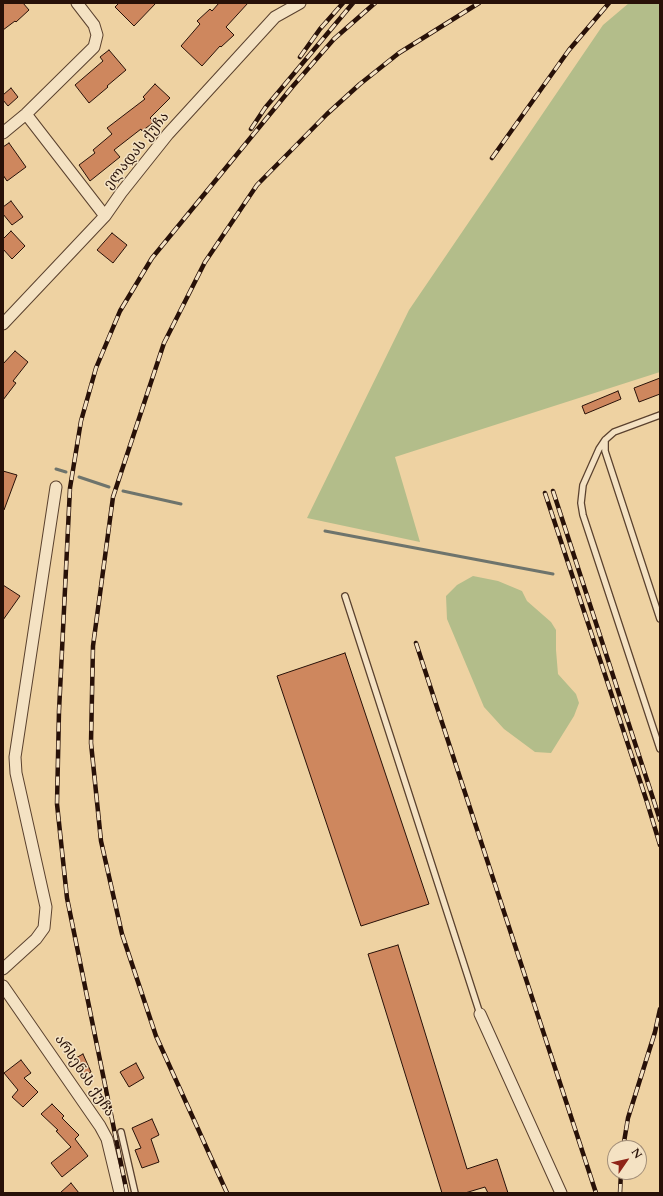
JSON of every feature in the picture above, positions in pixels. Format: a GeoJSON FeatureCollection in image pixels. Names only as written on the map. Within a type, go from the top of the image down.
{"type":"FeatureCollection","features":[{"type":"Feature","properties":{"kind":"street"},"geometry":{"type":"LineString","coordinates":[[3,133],[26,114],[94,47],[97,35],[94,24],[77,3]]}},
{"type":"Feature","properties":{"kind":"street","name":"ელადას ქუჩა"},"geometry":{"type":"LineString","coordinates":[[3,324],[105,216],[121,193],[178,122],[275,17],[300,3]]}},
{"type":"Feature","properties":{"kind":"street"},"geometry":{"type":"LineString","coordinates":[[26,114],[105,216]]}},
{"type":"Feature","properties":{"kind":"street"},"geometry":{"type":"LineString","coordinates":[[3,969],[36,939],[44,928],[46,907],[16,773],[15,757],[56,487]]}},
{"type":"Feature","properties":{"kind":"street","name":"არსენას ქუჩა"},"geometry":{"type":"LineString","coordinates":[[3,986],[100,1126],[107,1139],[120,1193]]}},
{"type":"Feature","properties":{"kind":"street"},"geometry":{"type":"LineString","coordinates":[[480,1014],[561,1193]]}},
{"type":"Feature","properties":{"kind":"lane"},"geometry":{"type":"LineString","coordinates":[[660,415],[614,432],[605,440],[599,449],[583,486],[581,503],[660,749]]}},
{"type":"Feature","properties":{"kind":"lane"},"geometry":{"type":"LineString","coordinates":[[605,440],[606,451],[660,619]]}},
{"type":"Feature","properties":{"kind":"lane"},"geometry":{"type":"LineString","coordinates":[[345,596],[480,1014]]}},
{"type":"Feature","properties":{"kind":"lane"},"geometry":{"type":"LineString","coordinates":[[121,1132],[135,1193]]}},
{"type":"Feature","properties":{"kind":"green space"},"geometry":{"type":"Polygon","coordinates":[[[629,3],[660,3],[660,372],[395,457],[420,542],[307,518],[409,310],[603,25],[629,3]]]}},
{"type":"Feature","properties":{"kind":"green space"},"geometry":{"type":"Polygon","coordinates":[[[473,576],[498,581],[522,591],[527,601],[551,622],[556,630],[558,674],[576,694],[579,703],[574,716],[551,753],[535,752],[504,729],[484,707],[447,619],[446,596],[457,585],[473,576]]]}},
{"type":"Feature","properties":{"kind":"building"},"geometry":{"type":"Polygon","coordinates":[[[3,3],[23,3],[29,10],[16,22],[15,21],[3,30],[3,3]]]}},
{"type":"Feature","properties":{"kind":"building"},"geometry":{"type":"Polygon","coordinates":[[[119,3],[156,3],[134,26],[115,7],[119,3]]]}},
{"type":"Feature","properties":{"kind":"building"},"geometry":{"type":"Polygon","coordinates":[[[219,3],[248,3],[226,27],[234,35],[221,47],[220,46],[202,66],[181,46],[200,24],[197,21],[210,9],[212,11],[219,3]]]}},
{"type":"Feature","properties":{"kind":"building"},"geometry":{"type":"Polygon","coordinates":[[[109,50],[126,70],[89,103],[75,85],[103,61],[100,57],[109,50]]]}},
{"type":"Feature","properties":{"kind":"building"},"geometry":{"type":"Polygon","coordinates":[[[155,84],[170,98],[150,118],[154,122],[142,131],[141,129],[114,150],[120,157],[90,181],[79,165],[95,153],[93,150],[112,134],[107,128],[145,99],[143,97],[155,84]]]}},
{"type":"Feature","properties":{"kind":"building"},"geometry":{"type":"Polygon","coordinates":[[[11,88],[18,97],[8,106],[3,100],[3,95],[11,88]]]}},
{"type":"Feature","properties":{"kind":"building"},"geometry":{"type":"Polygon","coordinates":[[[9,143],[26,167],[7,181],[3,175],[3,147],[9,143]]]}},
{"type":"Feature","properties":{"kind":"building"},"geometry":{"type":"Polygon","coordinates":[[[11,201],[23,217],[12,225],[3,214],[3,207],[11,201]]]}},
{"type":"Feature","properties":{"kind":"building"},"geometry":{"type":"Polygon","coordinates":[[[11,231],[25,246],[12,259],[3,249],[3,239],[11,231]]]}},
{"type":"Feature","properties":{"kind":"building"},"geometry":{"type":"Polygon","coordinates":[[[112,233],[127,245],[113,263],[97,250],[112,233]]]}},
{"type":"Feature","properties":{"kind":"building"},"geometry":{"type":"Polygon","coordinates":[[[15,351],[28,362],[13,381],[16,383],[3,400],[3,364],[15,351]]]}},
{"type":"Feature","properties":{"kind":"building"},"geometry":{"type":"Polygon","coordinates":[[[660,378],[660,394],[639,402],[634,388],[660,378]]]}},
{"type":"Feature","properties":{"kind":"building"},"geometry":{"type":"Polygon","coordinates":[[[618,391],[621,399],[585,414],[582,406],[618,391]]]}},
{"type":"Feature","properties":{"kind":"building"},"geometry":{"type":"Polygon","coordinates":[[[3,471],[17,475],[4,510],[3,510],[3,471]]]}},
{"type":"Feature","properties":{"kind":"building"},"geometry":{"type":"Polygon","coordinates":[[[3,585],[20,596],[3,620],[3,585]]]}},
{"type":"Feature","properties":{"kind":"building"},"geometry":{"type":"Polygon","coordinates":[[[345,653],[429,904],[361,926],[277,676],[345,653]]]}},
{"type":"Feature","properties":{"kind":"building"},"geometry":{"type":"Polygon","coordinates":[[[398,945],[467,1169],[497,1159],[508,1193],[488,1193],[485,1187],[465,1193],[442,1193],[368,954],[398,945]]]}},
{"type":"Feature","properties":{"kind":"building"},"geometry":{"type":"Polygon","coordinates":[[[83,1054],[91,1072],[83,1076],[74,1059],[83,1054]]]}},
{"type":"Feature","properties":{"kind":"building"},"geometry":{"type":"Polygon","coordinates":[[[21,1060],[31,1073],[24,1078],[38,1092],[23,1107],[12,1097],[18,1090],[4,1073],[21,1060]]]}},
{"type":"Feature","properties":{"kind":"building"},"geometry":{"type":"Polygon","coordinates":[[[136,1063],[144,1078],[129,1087],[120,1072],[136,1063]]]}},
{"type":"Feature","properties":{"kind":"building"},"geometry":{"type":"Polygon","coordinates":[[[52,1104],[64,1116],[62,1118],[79,1135],[75,1139],[88,1156],[62,1177],[51,1163],[71,1147],[56,1131],[58,1130],[41,1114],[52,1104]]]}},
{"type":"Feature","properties":{"kind":"building"},"geometry":{"type":"Polygon","coordinates":[[[152,1119],[159,1135],[151,1139],[159,1162],[142,1168],[135,1150],[141,1148],[132,1128],[152,1119]]]}},
{"type":"Feature","properties":{"kind":"building"},"geometry":{"type":"Polygon","coordinates":[[[71,1183],[79,1193],[60,1193],[71,1183]]]}},
{"type":"Feature","properties":{"kind":"waterway"},"geometry":{"type":"LineString","coordinates":[[56,469],[66,472]]}},
{"type":"Feature","properties":{"kind":"waterway"},"geometry":{"type":"LineString","coordinates":[[79,477],[109,487]]}},
{"type":"Feature","properties":{"kind":"waterway"},"geometry":{"type":"LineString","coordinates":[[123,491],[181,504]]}},
{"type":"Feature","properties":{"kind":"waterway"},"geometry":{"type":"LineString","coordinates":[[325,531],[553,574]]}},
{"type":"Feature","properties":{"kind":"railway"},"geometry":{"type":"LineString","coordinates":[[300,57],[320,29],[343,3]]}},
{"type":"Feature","properties":{"kind":"railway"},"geometry":{"type":"LineString","coordinates":[[251,129],[265,108],[353,3]]}},
{"type":"Feature","properties":{"kind":"railway"},"geometry":{"type":"LineString","coordinates":[[127,1193],[67,898],[57,804],[59,711],[70,488],[81,421],[96,368],[120,311],[152,258],[293,86],[334,39],[375,3]]}},
{"type":"Feature","properties":{"kind":"railway"},"geometry":{"type":"LineString","coordinates":[[227,1193],[156,1036],[122,934],[101,841],[91,743],[93,646],[113,497],[164,343],[205,262],[257,185],[327,114],[360,84],[399,53],[479,3]]}},
{"type":"Feature","properties":{"kind":"railway"},"geometry":{"type":"LineString","coordinates":[[492,158],[569,50],[609,3]]}},
{"type":"Feature","properties":{"kind":"railway"},"geometry":{"type":"LineString","coordinates":[[553,491],[660,820]]}},
{"type":"Feature","properties":{"kind":"railway"},"geometry":{"type":"LineString","coordinates":[[545,493],[660,845]]}},
{"type":"Feature","properties":{"kind":"railway"},"geometry":{"type":"LineString","coordinates":[[416,643],[596,1193]]}},
{"type":"Feature","properties":{"kind":"railway"},"geometry":{"type":"LineString","coordinates":[[624,1140],[628,1118],[655,1032],[660,1009]]}},
{"type":"Feature","properties":{"kind":"railway"},"geometry":{"type":"LineString","coordinates":[[620,1193],[621,1180]]}}]}
